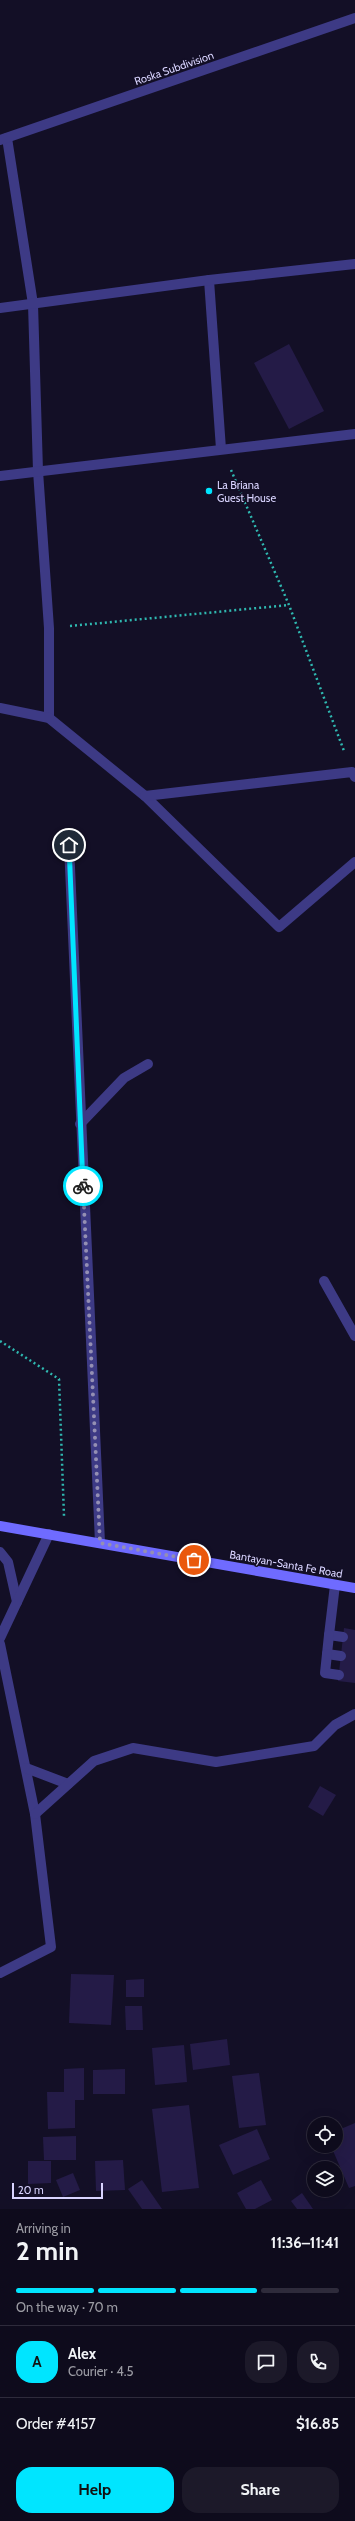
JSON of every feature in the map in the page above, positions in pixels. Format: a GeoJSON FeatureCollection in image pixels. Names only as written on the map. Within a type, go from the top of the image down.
{"type":"FeatureCollection","features":[{"type":"Feature","properties":{"kind":"main road","name":"Bantayan-Santa Fe Road"},"geometry":{"type":"LineString","coordinates":[[0,1526],[355,1588]]}},
{"type":"Feature","properties":{"kind":"street","name":"Roska Subdivision"},"geometry":{"type":"LineString","coordinates":[[4,139],[355,18]]}},
{"type":"Feature","properties":{"kind":"street"},"geometry":{"type":"LineString","coordinates":[[4,139],[33,304],[38,471],[49,628],[49,718]]}},
{"type":"Feature","properties":{"kind":"street"},"geometry":{"type":"LineString","coordinates":[[0,308],[209,280],[355,264]]}},
{"type":"Feature","properties":{"kind":"street"},"geometry":{"type":"LineString","coordinates":[[209,280],[221,449]]}},
{"type":"Feature","properties":{"kind":"street"},"geometry":{"type":"LineString","coordinates":[[0,476],[355,434]]}},
{"type":"Feature","properties":{"kind":"street"},"geometry":{"type":"LineString","coordinates":[[0,708],[49,718],[145,796],[279,927],[355,862]]}},
{"type":"Feature","properties":{"kind":"street"},"geometry":{"type":"LineString","coordinates":[[145,796],[354,775]]}},
{"type":"Feature","properties":{"kind":"street"},"geometry":{"type":"LineString","coordinates":[[69,845],[80,1124],[100,1543]]}},
{"type":"Feature","properties":{"kind":"street"},"geometry":{"type":"LineString","coordinates":[[80,1124],[124,1078],[148,1064]]}},
{"type":"Feature","properties":{"kind":"street"},"geometry":{"type":"LineString","coordinates":[[324,1281],[355,1336]]}},
{"type":"Feature","properties":{"kind":"street"},"geometry":{"type":"LineString","coordinates":[[0,1638],[49,1534]]}},
{"type":"Feature","properties":{"kind":"street"},"geometry":{"type":"LineString","coordinates":[[0,1552],[8,1562],[17,1602]]}},
{"type":"Feature","properties":{"kind":"street"},"geometry":{"type":"LineString","coordinates":[[335,1585],[325,1673],[339,1675]]}},
{"type":"Feature","properties":{"kind":"street"},"geometry":{"type":"LineString","coordinates":[[329,1635],[343,1637]]}},
{"type":"Feature","properties":{"kind":"street"},"geometry":{"type":"LineString","coordinates":[[0,1644],[2,1668],[26,1768],[35,1814],[51,1948],[2,1970]]}},
{"type":"Feature","properties":{"kind":"street"},"geometry":{"type":"LineString","coordinates":[[327,1654],[341,1656]]}},
{"type":"Feature","properties":{"kind":"street"},"geometry":{"type":"LineString","coordinates":[[35,1814],[94,1761],[133,1748],[216,1762],[314,1746],[335,1725],[355,1714]]}},
{"type":"Feature","properties":{"kind":"street"},"geometry":{"type":"LineString","coordinates":[[26,1768],[68,1784]]}},
{"type":"Feature","properties":{"kind":"path"},"geometry":{"type":"LineString","coordinates":[[221,449],[289,605],[354,775]]}},
{"type":"Feature","properties":{"kind":"path"},"geometry":{"type":"LineString","coordinates":[[49,628],[289,605]]}},
{"type":"Feature","properties":{"kind":"path"},"geometry":{"type":"LineString","coordinates":[[0,1341],[59,1379],[65,1537]]}},
{"type":"Feature","properties":{"kind":"building"},"geometry":{"type":"Polygon","coordinates":[[[289,344],[324,411],[289,429],[254,363],[289,344]]]}},
{"type":"Feature","properties":{"kind":"building"},"geometry":{"type":"Polygon","coordinates":[[[344,1628],[355,1630],[355,1683],[338,1681],[344,1628]]]}},
{"type":"Feature","properties":{"kind":"building"},"geometry":{"type":"Polygon","coordinates":[[[320,1786],[336,1795],[323,1816],[308,1807],[320,1786]]]}},
{"type":"Feature","properties":{"kind":"building"},"geometry":{"type":"Polygon","coordinates":[[[71,1974],[114,1975],[111,2025],[69,2023],[71,1974]]]}},
{"type":"Feature","properties":{"kind":"building"},"geometry":{"type":"Polygon","coordinates":[[[144,1979],[144,1997],[126,1997],[126,1980],[144,1979]]]}},
{"type":"Feature","properties":{"kind":"building"},"geometry":{"type":"Polygon","coordinates":[[[125,2006],[142,2006],[143,2030],[126,2030],[125,2006]]]}},
{"type":"Feature","properties":{"kind":"building"},"geometry":{"type":"Polygon","coordinates":[[[227,2039],[230,2065],[193,2070],[190,2044],[227,2039]]]}},
{"type":"Feature","properties":{"kind":"building"},"geometry":{"type":"Polygon","coordinates":[[[184,2045],[187,2082],[155,2085],[152,2048],[184,2045]]]}},
{"type":"Feature","properties":{"kind":"building"},"geometry":{"type":"Polygon","coordinates":[[[84,2068],[84,2100],[75,2100],[75,2128],[48,2129],[47,2092],[64,2092],[64,2069],[84,2068]]]}},
{"type":"Feature","properties":{"kind":"building"},"geometry":{"type":"Polygon","coordinates":[[[125,2069],[125,2094],[93,2094],[93,2070],[125,2069]]]}},
{"type":"Feature","properties":{"kind":"building"},"geometry":{"type":"Polygon","coordinates":[[[259,2073],[266,2125],[239,2128],[232,2076],[259,2073]]]}},
{"type":"Feature","properties":{"kind":"building"},"geometry":{"type":"Polygon","coordinates":[[[189,2105],[199,2188],[162,2192],[152,2109],[189,2105]]]}},
{"type":"Feature","properties":{"kind":"building"},"geometry":{"type":"Polygon","coordinates":[[[355,2123],[355,2186],[349,2188],[343,2174],[343,2161],[337,2161],[334,2153],[343,2153],[343,2128],[355,2123]]]}},
{"type":"Feature","properties":{"kind":"building"},"geometry":{"type":"Polygon","coordinates":[[[257,2129],[270,2159],[233,2175],[219,2145],[257,2129]]]}},
{"type":"Feature","properties":{"kind":"building"},"geometry":{"type":"Polygon","coordinates":[[[76,2136],[76,2160],[44,2160],[43,2137],[76,2136]]]}},
{"type":"Feature","properties":{"kind":"building"},"geometry":{"type":"Polygon","coordinates":[[[123,2160],[125,2190],[96,2191],[95,2161],[123,2160]]]}},
{"type":"Feature","properties":{"kind":"building"},"geometry":{"type":"Polygon","coordinates":[[[28,2161],[51,2161],[51,2183],[28,2184],[28,2161]]]}},
{"type":"Feature","properties":{"kind":"building"},"geometry":{"type":"Polygon","coordinates":[[[73,2173],[80,2190],[63,2197],[56,2180],[73,2173]]]}},
{"type":"Feature","properties":{"kind":"building"},"geometry":{"type":"Polygon","coordinates":[[[142,2180],[162,2209],[142,2209],[128,2189],[142,2180]]]}},
{"type":"Feature","properties":{"kind":"building"},"geometry":{"type":"Polygon","coordinates":[[[261,2180],[272,2200],[255,2209],[246,2209],[237,2193],[261,2180]]]}},
{"type":"Feature","properties":{"kind":"building"},"geometry":{"type":"Polygon","coordinates":[[[302,2193],[313,2209],[297,2209],[291,2201],[302,2193]]]}},
{"type":"Feature","properties":{"kind":"way so far"},"geometry":{"type":"LineString","coordinates":[[83,1186],[100,1543],[194,1560]]}},
{"type":"Feature","properties":{"kind":"place","name":"La Briana Guest House"},"geometry":{"type":"Point","coordinates":[209,491]}},
{"type":"Feature","properties":{"kind":"route"},"geometry":{"type":"LineString","coordinates":[[69,845],[83,1186]]}}]}
